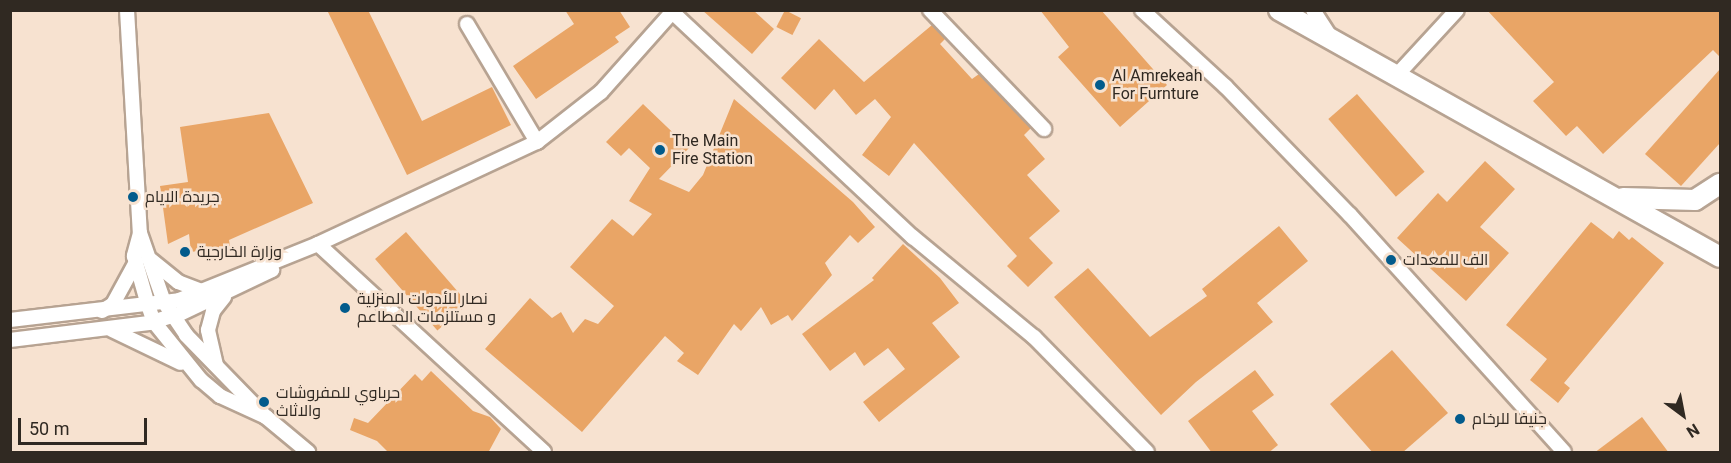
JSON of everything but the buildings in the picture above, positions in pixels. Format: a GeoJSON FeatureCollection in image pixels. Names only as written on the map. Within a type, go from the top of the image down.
{"type":"FeatureCollection","features":[{"type":"Feature","properties":{"kind":"street"},"geometry":{"type":"LineString","coordinates":[[102,312],[112,304],[136,262],[140,233],[127,10]]}},
{"type":"Feature","properties":{"kind":"street"},"geometry":{"type":"LineString","coordinates":[[930,10],[1044,129]]}},
{"type":"Feature","properties":{"kind":"street"},"geometry":{"type":"LineString","coordinates":[[1142,10],[1225,86],[1350,215],[1564,453]]}},
{"type":"Feature","properties":{"kind":"street"},"geometry":{"type":"LineString","coordinates":[[1279,10],[1720,257]]}},
{"type":"Feature","properties":{"kind":"street"},"geometry":{"type":"LineString","coordinates":[[1313,10],[1331,38]]}},
{"type":"Feature","properties":{"kind":"street"},"geometry":{"type":"LineString","coordinates":[[1397,75],[1457,10]]}},
{"type":"Feature","properties":{"kind":"street"},"geometry":{"type":"LineString","coordinates":[[10,320],[102,312],[164,302],[202,291],[318,244],[537,142],[601,92],[672,11],[913,237],[1034,337],[1147,453]]}},
{"type":"Feature","properties":{"kind":"street"},"geometry":{"type":"LineString","coordinates":[[467,24],[537,142]]}},
{"type":"Feature","properties":{"kind":"street"},"geometry":{"type":"LineString","coordinates":[[1614,197],[1695,200],[1720,184]]}},
{"type":"Feature","properties":{"kind":"street"},"geometry":{"type":"LineString","coordinates":[[140,233],[164,302],[172,316],[217,370],[308,453]]}},
{"type":"Feature","properties":{"kind":"street"},"geometry":{"type":"LineString","coordinates":[[10,340],[112,330],[154,322],[228,292],[318,244]]}},
{"type":"Feature","properties":{"kind":"street"},"geometry":{"type":"LineString","coordinates":[[318,244],[544,453]]}},
{"type":"Feature","properties":{"kind":"street"},"geometry":{"type":"LineString","coordinates":[[151,260],[178,282],[202,291]]}},
{"type":"Feature","properties":{"kind":"street"},"geometry":{"type":"LineString","coordinates":[[136,262],[154,322],[191,370],[220,396],[266,417]]}},
{"type":"Feature","properties":{"kind":"street"},"geometry":{"type":"LineString","coordinates":[[217,370],[208,341],[210,319],[228,292]]}},
{"type":"Feature","properties":{"kind":"street"},"geometry":{"type":"LineString","coordinates":[[112,330],[191,370]]}},
{"type":"Feature","properties":{"kind":"place","name":"Al Amrekeah For Furnture"},"geometry":{"type":"Point","coordinates":[1100,85]}},
{"type":"Feature","properties":{"kind":"place","name":"The Main Fire Station"},"geometry":{"type":"Point","coordinates":[660,150]}},
{"type":"Feature","properties":{"kind":"place","name":"جريدة الايام"},"geometry":{"type":"Point","coordinates":[133,197]}},
{"type":"Feature","properties":{"kind":"place","name":"وزارة الخارجية"},"geometry":{"type":"Point","coordinates":[185,252]}},
{"type":"Feature","properties":{"kind":"place","name":"الف للمعدات"},"geometry":{"type":"Point","coordinates":[1391,260]}},
{"type":"Feature","properties":{"kind":"place","name":"نصار للأدوات المنزلية و مستلزمات المطاعم"},"geometry":{"type":"Point","coordinates":[345,308]}},
{"type":"Feature","properties":{"kind":"place","name":"حرباوي للمفروشات والاثاث"},"geometry":{"type":"Point","coordinates":[264,402]}},
{"type":"Feature","properties":{"kind":"place","name":"جنيفا للرخام"},"geometry":{"type":"Point","coordinates":[1460,419]}}]}
